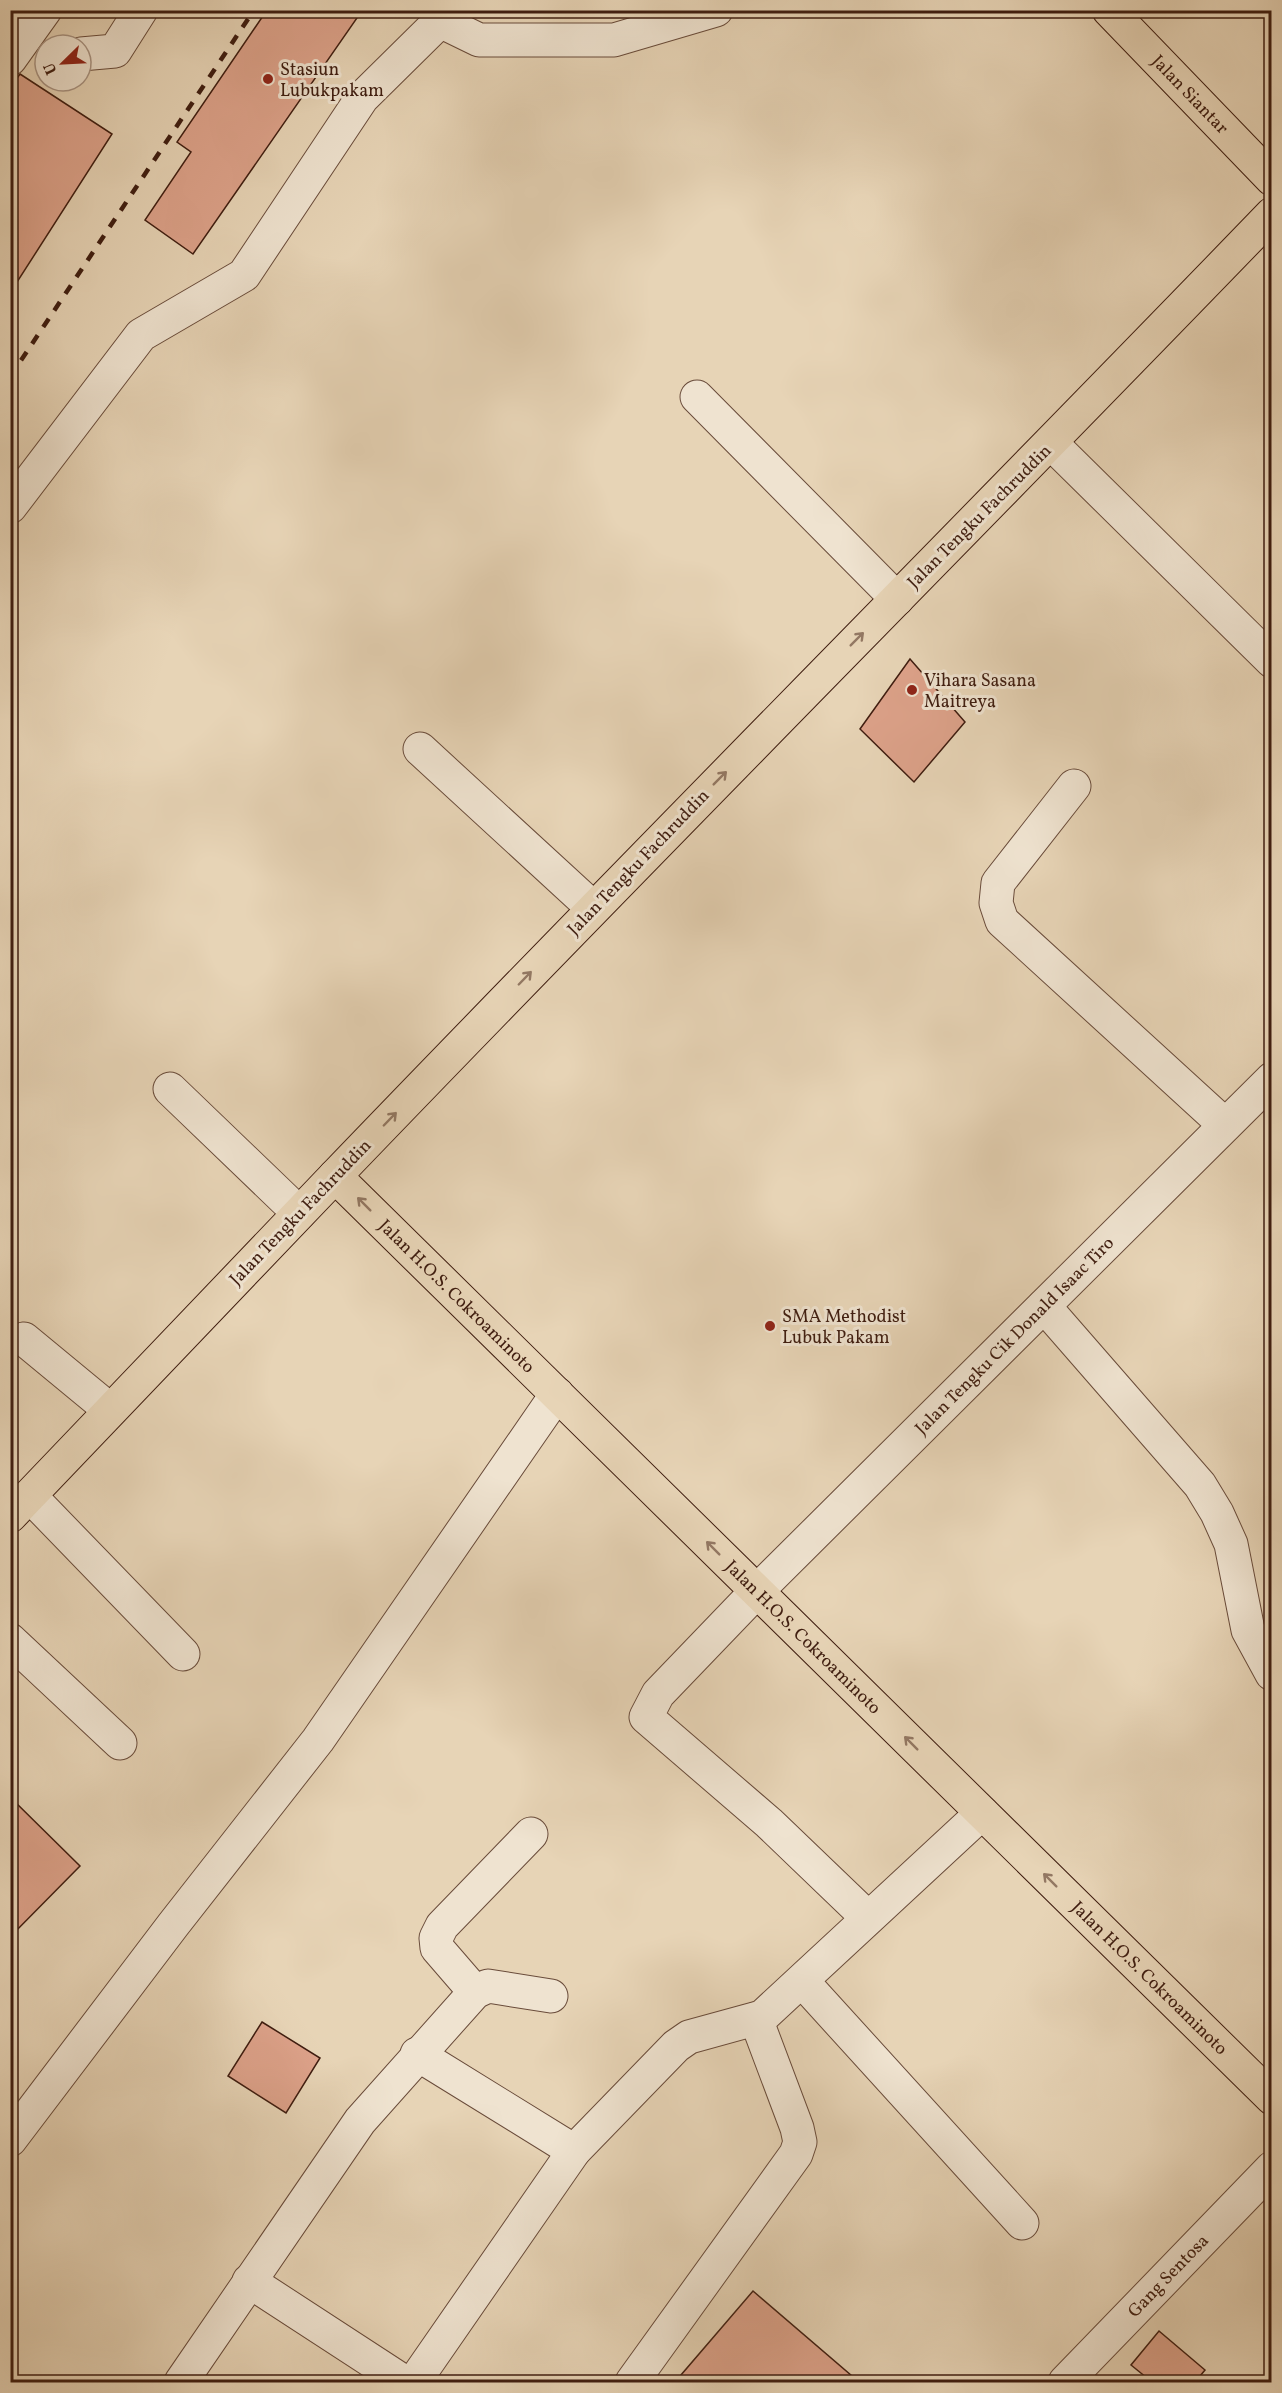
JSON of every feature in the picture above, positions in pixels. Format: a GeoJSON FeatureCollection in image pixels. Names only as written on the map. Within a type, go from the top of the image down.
{"type":"FeatureCollection","features":[{"type":"Feature","properties":{"kind":"main road","name":"Jalan Siantar"},"geometry":{"type":"LineString","coordinates":[[1109,10],[1272,179]]}},
{"type":"Feature","properties":{"kind":"main road","name":"Jalan Tengku Fachruddin"},"geometry":{"type":"LineString","coordinates":[[20,1506],[593,908],[1051,443],[1272,214]]}},
{"type":"Feature","properties":{"kind":"main road","name":"Jalan H.O.S. Cokroaminoto"},"geometry":{"type":"LineString","coordinates":[[335,1176],[1272,2098]]}},
{"type":"Feature","properties":{"kind":"street"},"geometry":{"type":"LineString","coordinates":[[10,60],[45,10]]}},
{"type":"Feature","properties":{"kind":"street"},"geometry":{"type":"LineString","coordinates":[[93,53],[115,51],[141,10]]}},
{"type":"Feature","properties":{"kind":"street"},"geometry":{"type":"LineString","coordinates":[[10,507],[141,334],[244,275],[362,98],[443,16],[478,40],[614,40],[716,10]]}},
{"type":"Feature","properties":{"kind":"street"},"geometry":{"type":"LineString","coordinates":[[10,60],[33,59]]}},
{"type":"Feature","properties":{"kind":"street"},"geometry":{"type":"LineString","coordinates":[[697,397],[897,599]]}},
{"type":"Feature","properties":{"kind":"street"},"geometry":{"type":"LineString","coordinates":[[1051,443],[1272,661]]}},
{"type":"Feature","properties":{"kind":"street"},"geometry":{"type":"LineString","coordinates":[[420,749],[593,908]]}},
{"type":"Feature","properties":{"kind":"street"},"geometry":{"type":"LineString","coordinates":[[1074,786],[998,883],[996,903],[1002,921],[1225,1125]]}},
{"type":"Feature","properties":{"kind":"street","name":"Jalan Tengku Cik Donald Isaac Tiro"},"geometry":{"type":"LineString","coordinates":[[868,1918],[769,1823],[646,1717],[658,1694],[757,1591],[1272,1079]]}},
{"type":"Feature","properties":{"kind":"street"},"geometry":{"type":"LineString","coordinates":[[170,1089],[300,1213]]}},
{"type":"Feature","properties":{"kind":"street"},"geometry":{"type":"LineString","coordinates":[[1044,1306],[1200,1485],[1217,1513],[1231,1544],[1248,1630],[1272,1674]]}},
{"type":"Feature","properties":{"kind":"street"},"geometry":{"type":"LineString","coordinates":[[24,1339],[110,1410]]}},
{"type":"Feature","properties":{"kind":"street"},"geometry":{"type":"LineString","coordinates":[[10,2140],[173,1925],[318,1740],[557,1394]]}},
{"type":"Feature","properties":{"kind":"street"},"geometry":{"type":"LineString","coordinates":[[20,1506],[183,1654]]}},
{"type":"Feature","properties":{"kind":"street"},"geometry":{"type":"LineString","coordinates":[[10,1640],[120,1743]]}},
{"type":"Feature","properties":{"kind":"street"},"geometry":{"type":"LineString","coordinates":[[414,2382],[574,2151],[682,2042],[688,2037],[762,2017],[803,1982],[868,1918],[982,1813]]}},
{"type":"Feature","properties":{"kind":"street"},"geometry":{"type":"LineString","coordinates":[[475,1992],[437,1948],[436,1938],[442,1926],[531,1834]]}},
{"type":"Feature","properties":{"kind":"street"},"geometry":{"type":"LineString","coordinates":[[803,1982],[1022,2223]]}},
{"type":"Feature","properties":{"kind":"street"},"geometry":{"type":"LineString","coordinates":[[181,2382],[360,2121],[417,2054],[475,1992],[488,1986],[551,1996]]}},
{"type":"Feature","properties":{"kind":"street"},"geometry":{"type":"LineString","coordinates":[[632,2382],[796,2154],[800,2142],[797,2128],[756,2019]]}},
{"type":"Feature","properties":{"kind":"street"},"geometry":{"type":"LineString","coordinates":[[417,2054],[574,2151]]}},
{"type":"Feature","properties":{"kind":"street","name":"Gang Sentosa"},"geometry":{"type":"LineString","coordinates":[[1065,2382],[1272,2168]]}},
{"type":"Feature","properties":{"kind":"street"},"geometry":{"type":"LineString","coordinates":[[249,2281],[404,2382]]}},
{"type":"Feature","properties":{"kind":"building","name":"Stasiun Lubukpakam"},"geometry":{"type":"Polygon","coordinates":[[[267,10],[347,10],[357,18],[193,254],[145,220],[191,152],[177,142],[267,10]]]}},
{"type":"Feature","properties":{"kind":"building"},"geometry":{"type":"Polygon","coordinates":[[[20,74],[33,82],[33,93],[49,93],[112,134],[10,293],[10,88],[20,74]]]}},
{"type":"Feature","properties":{"kind":"building","name":"Vihara Sasana Maitreya"},"geometry":{"type":"Polygon","coordinates":[[[910,659],[965,722],[914,782],[860,729],[910,659]]]}},
{"type":"Feature","properties":{"kind":"building"},"geometry":{"type":"Polygon","coordinates":[[[10,1797],[80,1866],[10,1937],[10,1797]]]}},
{"type":"Feature","properties":{"kind":"building"},"geometry":{"type":"Polygon","coordinates":[[[262,2022],[320,2058],[286,2113],[228,2076],[262,2022]]]}},
{"type":"Feature","properties":{"kind":"building"},"geometry":{"type":"Polygon","coordinates":[[[753,2291],[859,2382],[690,2382],[681,2375],[753,2291]]]}},
{"type":"Feature","properties":{"kind":"building"},"geometry":{"type":"Polygon","coordinates":[[[1159,2331],[1205,2370],[1195,2382],[1152,2382],[1131,2365],[1159,2331]]]}},
{"type":"Feature","properties":{"kind":"railway"},"geometry":{"type":"LineString","coordinates":[[10,377],[254,10]]}},
{"type":"Feature","properties":{"kind":"place","name":"Stasiun Lubukpakam"},"geometry":{"type":"Point","coordinates":[268,79]}},
{"type":"Feature","properties":{"kind":"place","name":"Vihara Sasana Maitreya"},"geometry":{"type":"Point","coordinates":[912,690]}},
{"type":"Feature","properties":{"kind":"place","name":"SMA Methodist Lubuk Pakam"},"geometry":{"type":"Point","coordinates":[770,1326]}}]}
